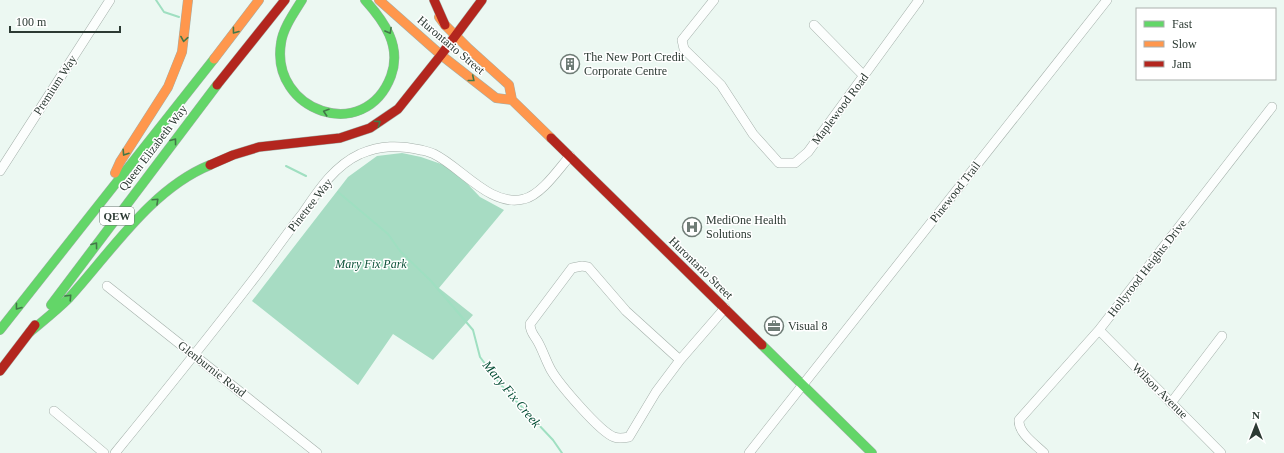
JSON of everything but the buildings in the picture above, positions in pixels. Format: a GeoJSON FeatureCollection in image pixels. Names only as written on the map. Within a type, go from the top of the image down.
{"type":"FeatureCollection","features":[{"type":"Feature","properties":{"kind":"main road"},"geometry":{"type":"LineString","coordinates":[[103,200],[120,162],[168,87],[182,52],[188,0]]}},
{"type":"Feature","properties":{"kind":"main road","name":"Queen Elizabeth Way"},"geometry":{"type":"LineString","coordinates":[[0,330],[189,92],[259,0]]}},
{"type":"Feature","properties":{"kind":"main road","name":"Queen Elizabeth Way"},"geometry":{"type":"LineString","coordinates":[[0,371],[204,101],[285,0]]}},
{"type":"Feature","properties":{"kind":"main road"},"geometry":{"type":"LineString","coordinates":[[302,0],[281,42],[280,62],[287,84],[298,98],[313,108],[333,114],[354,112],[373,103],[383,93],[394,71],[395,52],[393,38],[385,25],[365,0]]}},
{"type":"Feature","properties":{"kind":"main road","name":"Hurontario Street"},"geometry":{"type":"LineString","coordinates":[[379,0],[441,55],[496,98],[512,100]]}},
{"type":"Feature","properties":{"kind":"main road","name":"Hurontario Street"},"geometry":{"type":"LineString","coordinates":[[427,0],[445,25],[509,85],[512,100],[872,453]]}},
{"type":"Feature","properties":{"kind":"main road"},"geometry":{"type":"LineString","coordinates":[[434,0],[445,25]]}},
{"type":"Feature","properties":{"kind":"main road"},"geometry":{"type":"LineString","coordinates":[[30,332],[68,300],[144,212],[162,195],[194,172],[233,155],[259,147],[340,138],[370,128],[398,109],[456,36],[482,0]]}},
{"type":"Feature","properties":{"kind":"street","name":"Premium Way"},"geometry":{"type":"LineString","coordinates":[[0,171],[110,0]]}},
{"type":"Feature","properties":{"kind":"street","name":"Maplewood Road"},"geometry":{"type":"LineString","coordinates":[[714,0],[682,40],[684,49],[721,85],[752,134],[779,163],[795,162],[808,152],[919,0]]}},
{"type":"Feature","properties":{"kind":"street","name":"Pinewood Trail"},"geometry":{"type":"LineString","coordinates":[[749,453],[1107,0]]}},
{"type":"Feature","properties":{"kind":"street"},"geometry":{"type":"LineString","coordinates":[[814,25],[864,76]]}},
{"type":"Feature","properties":{"kind":"street","name":"Hollyrood Heights Drive"},"geometry":{"type":"LineString","coordinates":[[1044,453],[1021,430],[1018,425],[1019,420],[1099,330],[1272,107]]}},
{"type":"Feature","properties":{"kind":"street","name":"Pinetree Way"},"geometry":{"type":"LineString","coordinates":[[116,453],[195,356],[328,180],[341,166],[358,155],[374,149],[405,146],[432,153],[494,196],[510,201],[525,199],[536,193],[570,156]]}},
{"type":"Feature","properties":{"kind":"street"},"geometry":{"type":"LineString","coordinates":[[680,360],[626,311],[588,267],[582,266],[572,268],[532,319],[530,324],[532,334],[538,341],[551,370],[560,384],[596,423],[613,437],[621,438],[629,437],[656,392],[680,360],[725,308]]}},
{"type":"Feature","properties":{"kind":"street","name":"Glenburnie Road"},"geometry":{"type":"LineString","coordinates":[[106,286],[317,453]]}},
{"type":"Feature","properties":{"kind":"street","name":"Wilson Avenue"},"geometry":{"type":"LineString","coordinates":[[1099,330],[1221,453]]}},
{"type":"Feature","properties":{"kind":"street"},"geometry":{"type":"LineString","coordinates":[[1171,403],[1222,336]]}},
{"type":"Feature","properties":{"kind":"street"},"geometry":{"type":"LineString","coordinates":[[54,411],[104,453]]}},
{"type":"Feature","properties":{"kind":"green space","name":"Mary Fix Park"},"geometry":{"type":"Polygon","coordinates":[[[402,153],[421,157],[444,165],[462,178],[480,197],[504,210],[439,288],[473,315],[433,360],[393,334],[358,385],[252,301],[348,177],[377,156],[402,153]]]}},
{"type":"Feature","properties":{"kind":"waterway","name":"Mary Fix Creek"},"geometry":{"type":"LineString","coordinates":[[156,0],[164,12],[179,17]]}},
{"type":"Feature","properties":{"kind":"waterway","name":"Mary Fix Creek"},"geometry":{"type":"LineString","coordinates":[[286,166],[306,176]]}},
{"type":"Feature","properties":{"kind":"waterway","name":"Mary Fix Creek"},"geometry":{"type":"LineString","coordinates":[[338,192],[388,234],[400,251],[431,281],[473,330],[480,357],[501,385],[553,440],[562,453]]}},
{"type":"Feature","properties":{"kind":"traffic: fast"},"geometry":{"type":"LineString","coordinates":[[302,0],[289,21],[282,37],[282,67],[290,87],[304,102],[322,111],[342,114],[361,110],[378,97],[391,76],[394,65],[393,44],[389,35],[379,17],[365,0]]}},
{"type":"Feature","properties":{"kind":"traffic: fast"},"geometry":{"type":"LineString","coordinates":[[0,330],[214,59]]}},
{"type":"Feature","properties":{"kind":"traffic: fast"},"geometry":{"type":"LineString","coordinates":[[51,305],[217,85]]}},
{"type":"Feature","properties":{"kind":"traffic: fast"},"geometry":{"type":"LineString","coordinates":[[30,332],[69,298],[133,223],[169,189],[210,165]]}},
{"type":"Feature","properties":{"kind":"traffic: fast"},"geometry":{"type":"LineString","coordinates":[[762,345],[872,453]]}},
{"type":"Feature","properties":{"kind":"traffic: slow"},"geometry":{"type":"LineString","coordinates":[[115,173],[120,162],[168,87],[182,52],[188,0]]}},
{"type":"Feature","properties":{"kind":"traffic: slow"},"geometry":{"type":"LineString","coordinates":[[214,59],[259,0]]}},
{"type":"Feature","properties":{"kind":"traffic: slow"},"geometry":{"type":"LineString","coordinates":[[379,0],[441,55],[496,98],[512,100]]}},
{"type":"Feature","properties":{"kind":"traffic: slow"},"geometry":{"type":"LineString","coordinates":[[439,17],[468,48],[509,85],[512,100],[551,138]]}},
{"type":"Feature","properties":{"kind":"traffic: jam"},"geometry":{"type":"LineString","coordinates":[[217,85],[285,0]]}},
{"type":"Feature","properties":{"kind":"traffic: jam"},"geometry":{"type":"LineString","coordinates":[[434,0],[445,25]]}},
{"type":"Feature","properties":{"kind":"traffic: jam"},"geometry":{"type":"LineString","coordinates":[[441,55],[482,0]]}},
{"type":"Feature","properties":{"kind":"traffic: jam"},"geometry":{"type":"LineString","coordinates":[[210,165],[233,155],[259,147],[340,138],[370,128],[398,109],[441,55]]}},
{"type":"Feature","properties":{"kind":"traffic: jam"},"geometry":{"type":"LineString","coordinates":[[551,138],[762,345]]}},
{"type":"Feature","properties":{"kind":"traffic: jam"},"geometry":{"type":"LineString","coordinates":[[0,371],[35,325]]}},
{"type":"Feature","properties":{"kind":"place","name":"The New Port Credit Corporate Centre"},"geometry":{"type":"Point","coordinates":[570,64]}},
{"type":"Feature","properties":{"kind":"place","name":"MediOne Health Solutions"},"geometry":{"type":"Point","coordinates":[692,227]}},
{"type":"Feature","properties":{"kind":"place","name":"Visual 8"},"geometry":{"type":"Point","coordinates":[774,326]}}]}
